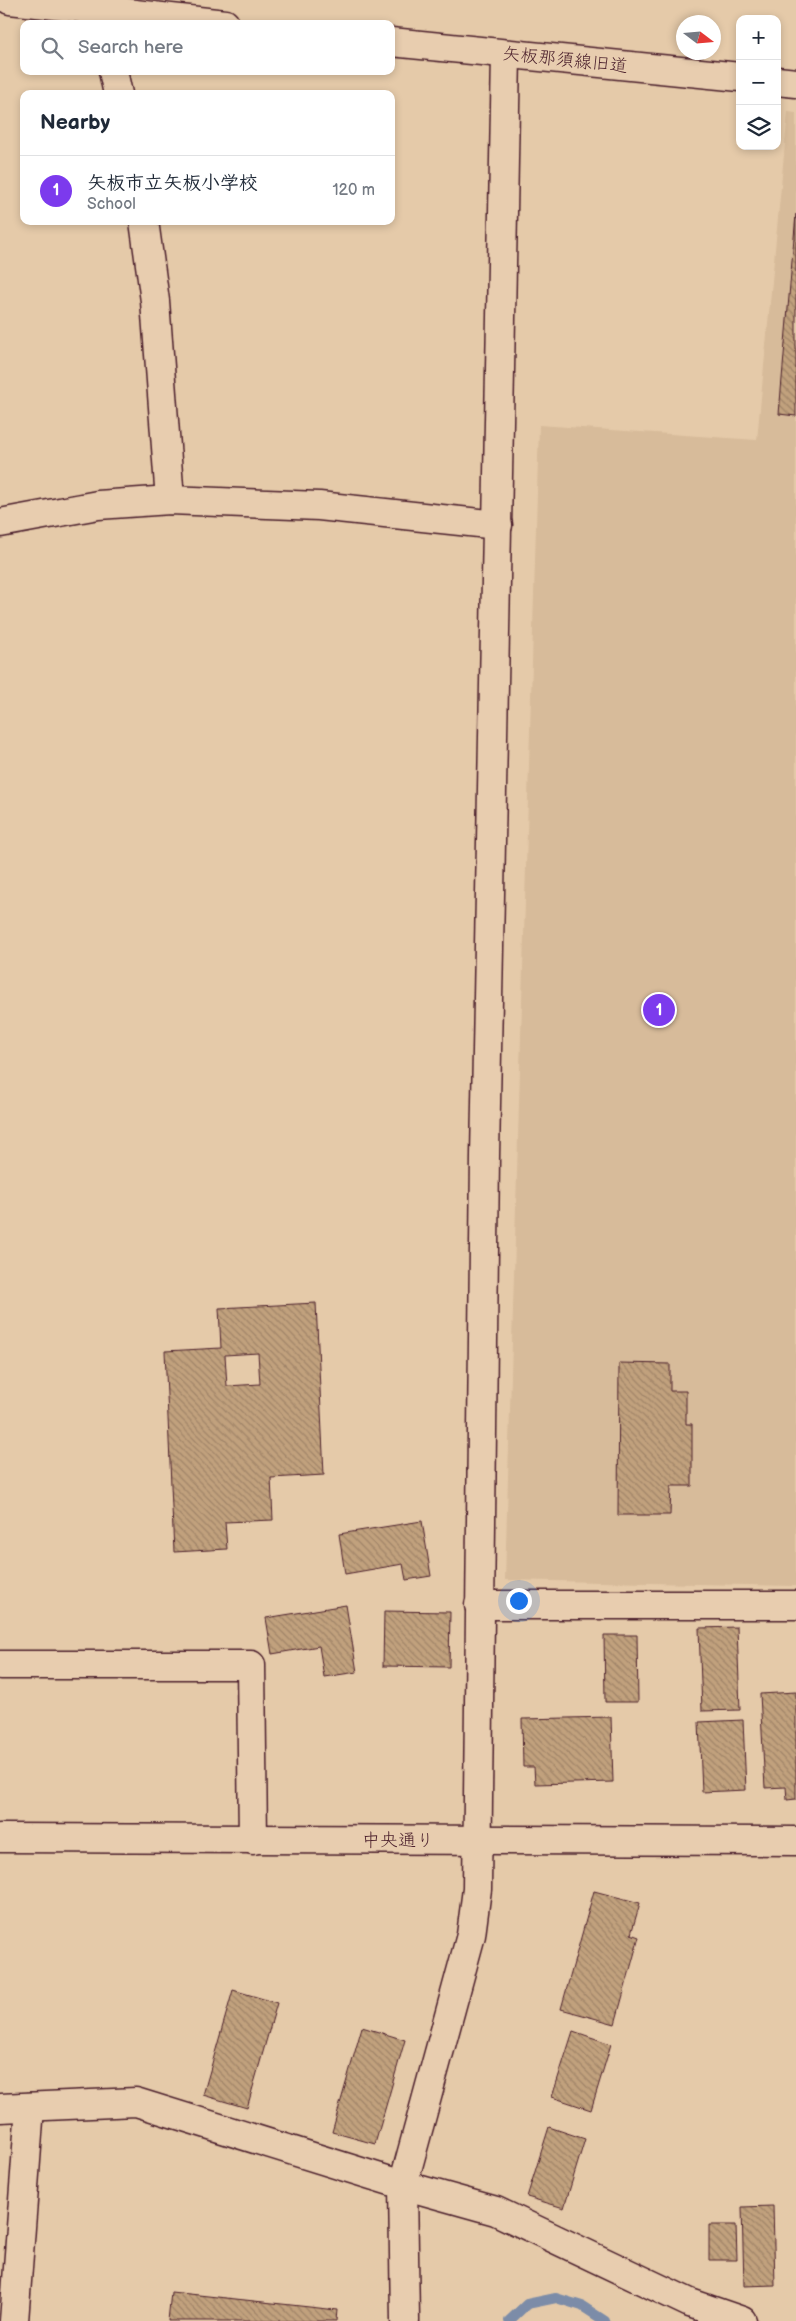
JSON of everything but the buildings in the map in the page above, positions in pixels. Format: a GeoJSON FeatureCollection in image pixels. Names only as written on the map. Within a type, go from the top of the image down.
{"type":"FeatureCollection","features":[{"type":"Feature","properties":{"kind":"street"},"geometry":{"type":"LineString","coordinates":[[10,0],[187,20]]}},
{"type":"Feature","properties":{"kind":"street","name":"矢板那須線旧道"},"geometry":{"type":"LineString","coordinates":[[395,42],[736,77]]}},
{"type":"Feature","properties":{"kind":"street"},"geometry":{"type":"LineString","coordinates":[[405,2321],[403,2185],[471,1935],[476,1889],[485,1146],[506,55]]}},
{"type":"Feature","properties":{"kind":"street"},"geometry":{"type":"LineString","coordinates":[[114,75],[117,90]]}},
{"type":"Feature","properties":{"kind":"street"},"geometry":{"type":"LineString","coordinates":[[781,81],[796,83]]}},
{"type":"Feature","properties":{"kind":"street"},"geometry":{"type":"LineString","coordinates":[[145,225],[155,301],[170,500]]}},
{"type":"Feature","properties":{"kind":"street"},"geometry":{"type":"LineString","coordinates":[[0,523],[98,505],[170,500],[319,506],[498,525]]}},
{"type":"Feature","properties":{"kind":"street"},"geometry":{"type":"LineString","coordinates":[[479,1605],[796,1605]]}},
{"type":"Feature","properties":{"kind":"street"},"geometry":{"type":"LineString","coordinates":[[0,1665],[251,1665],[253,1840]]}},
{"type":"Feature","properties":{"kind":"street","name":"中央通り"},"geometry":{"type":"LineString","coordinates":[[0,1838],[796,1841]]}},
{"type":"Feature","properties":{"kind":"street"},"geometry":{"type":"LineString","coordinates":[[0,2108],[136,2102],[496,2212],[690,2303],[742,2321]]}},
{"type":"Feature","properties":{"kind":"street"},"geometry":{"type":"LineString","coordinates":[[14,2321],[30,2107]]}},
{"type":"Feature","properties":{"kind":"shaded area"},"geometry":{"type":"Polygon","coordinates":[[[788,112],[796,113],[796,1586],[505,1580],[539,425],[757,440],[788,112]]]}},
{"type":"Feature","properties":{"kind":"waterway"},"geometry":{"type":"LineString","coordinates":[[509,2321],[527,2304],[556,2298],[582,2306],[605,2321]]}},
{"type":"Feature","properties":{"kind":"place","name":"矢板市立矢板小学校"},"geometry":{"type":"Point","coordinates":[659,1010]}}]}
